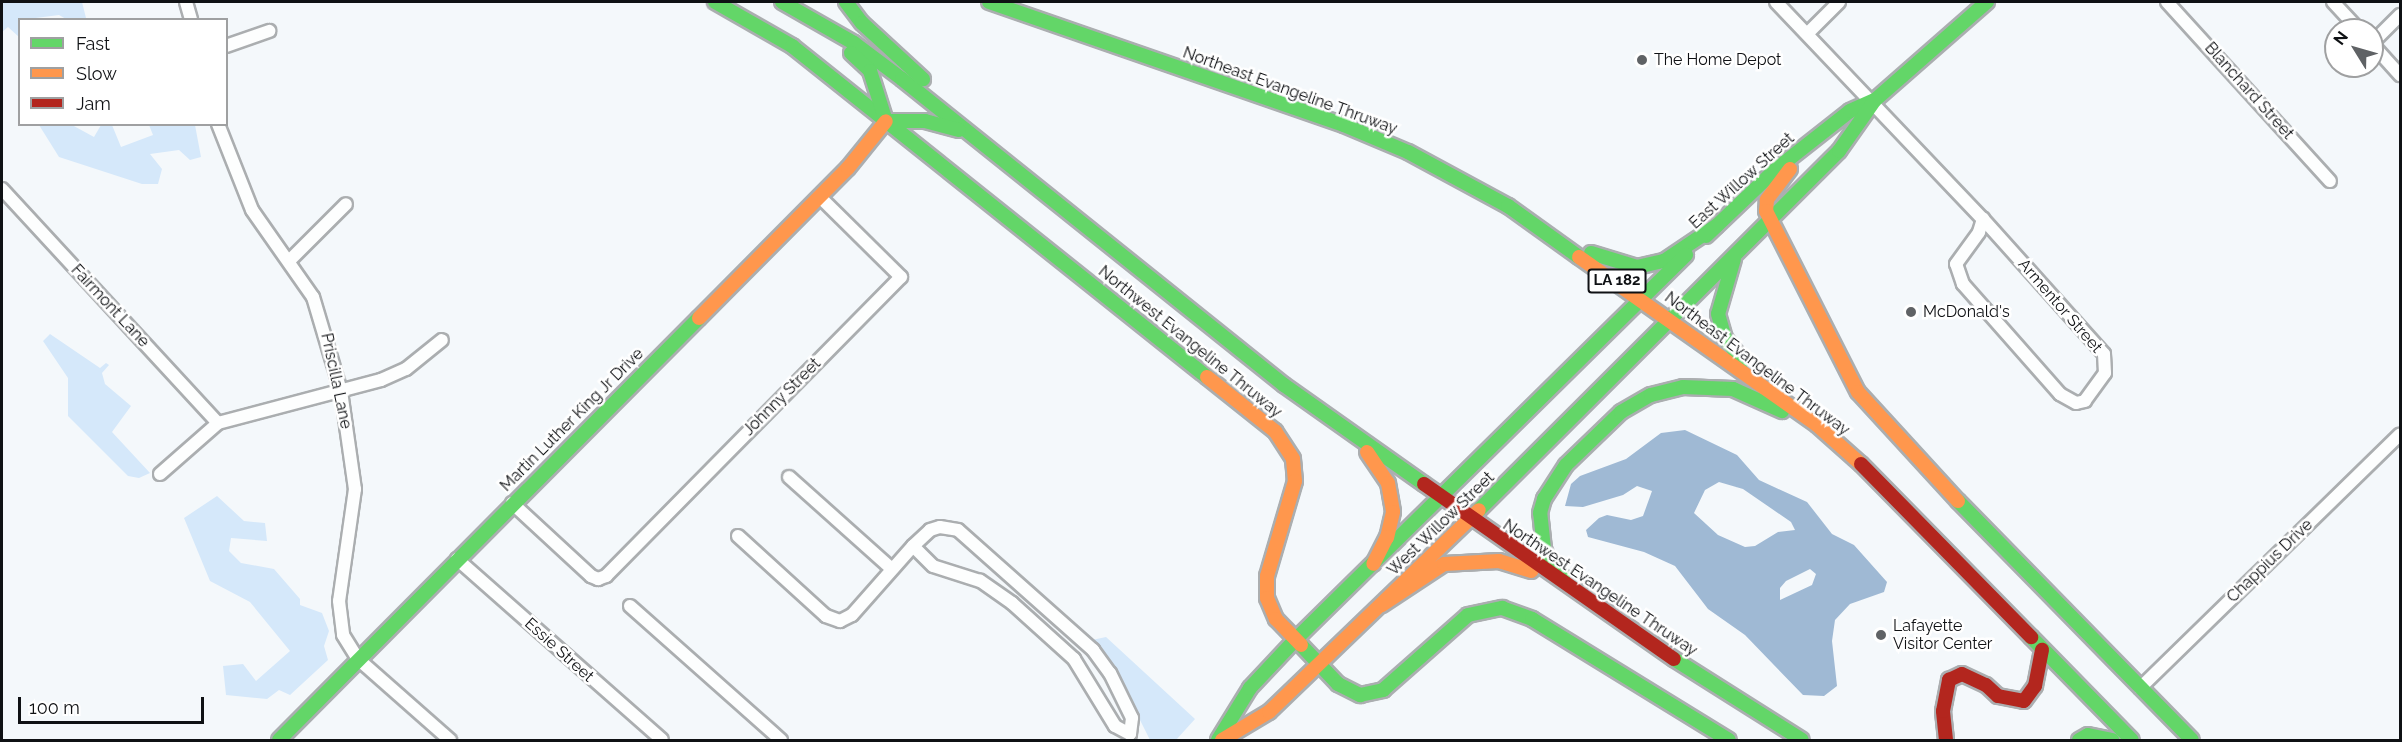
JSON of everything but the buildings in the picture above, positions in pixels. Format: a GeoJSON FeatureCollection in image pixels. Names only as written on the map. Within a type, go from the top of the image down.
{"type":"FeatureCollection","features":[{"type":"Feature","properties":{"kind":"main road","name":"Northwest Evangeline Thruway"},"geometry":{"type":"LineString","coordinates":[[715,2],[792,46],[1275,431],[1293,459],[1295,473],[1292,496],[1267,576],[1267,598],[1276,619],[1320,666],[1348,691],[1370,694],[1395,682],[1468,615],[1493,608],[1510,610],[1532,619],[1728,741]]}},
{"type":"Feature","properties":{"kind":"main road","name":"Northwest Evangeline Thruway"},"geometry":{"type":"LineString","coordinates":[[782,2],[823,28],[854,43],[1239,351],[1358,438],[1590,603],[1802,741]]}},
{"type":"Feature","properties":{"kind":"main road"},"geometry":{"type":"LineString","coordinates":[[846,2],[862,23],[1061,207]]}},
{"type":"Feature","properties":{"kind":"main road","name":"Northeast Evangeline Thruway"},"geometry":{"type":"LineString","coordinates":[[989,2],[1344,125],[1471,184],[1556,237],[1817,425],[1870,472],[2132,741]]}},
{"type":"Feature","properties":{"kind":"main road","name":"East Willow Street"},"geometry":{"type":"LineString","coordinates":[[1672,320],[1839,151],[1875,100],[1987,2]]}},
{"type":"Feature","properties":{"kind":"main road"},"geometry":{"type":"LineString","coordinates":[[823,28],[870,71],[886,121],[925,121],[968,132]]}},
{"type":"Feature","properties":{"kind":"main road","name":"East Willow Street"},"geometry":{"type":"LineString","coordinates":[[1641,298],[1808,143],[1850,111],[1875,100]]}},
{"type":"Feature","properties":{"kind":"main road","name":"Martin Luther King Jr Drive"},"geometry":{"type":"LineString","coordinates":[[279,741],[512,503],[819,196],[886,121]]}},
{"type":"Feature","properties":{"kind":"main road"},"geometry":{"type":"LineString","coordinates":[[1770,223],[1767,200],[1808,143]]}},
{"type":"Feature","properties":{"kind":"main road","name":"Northeast Evangeline Thruway"},"geometry":{"type":"LineString","coordinates":[[1770,223],[1848,374],[1885,426],[2192,741]]}},
{"type":"Feature","properties":{"kind":"main road"},"geometry":{"type":"LineString","coordinates":[[1556,237],[1608,260],[1637,267],[1664,261],[1716,226]]}},
{"type":"Feature","properties":{"kind":"main road"},"geometry":{"type":"LineString","coordinates":[[1734,259],[1718,314],[1725,338],[1763,385]]}},
{"type":"Feature","properties":{"kind":"main road","name":"West Willow Street"},"geometry":{"type":"LineString","coordinates":[[1220,741],[1250,688],[1295,640],[1641,298]]}},
{"type":"Feature","properties":{"kind":"main road","name":"West Willow Street"},"geometry":{"type":"LineString","coordinates":[[1220,741],[1269,712],[1320,666],[1672,320]]}},
{"type":"Feature","properties":{"kind":"main road"},"geometry":{"type":"LineString","coordinates":[[1590,603],[1552,567],[1544,549],[1540,513],[1553,480],[1621,412],[1651,395],[1671,389],[1713,387],[1733,389],[1817,425]]}},
{"type":"Feature","properties":{"kind":"main road"},"geometry":{"type":"LineString","coordinates":[[1358,438],[1388,483],[1393,512],[1387,537],[1372,564]]}},
{"type":"Feature","properties":{"kind":"main road"},"geometry":{"type":"LineString","coordinates":[[1382,605],[1444,564],[1499,561],[1553,577]]}},
{"type":"Feature","properties":{"kind":"main road"},"geometry":{"type":"LineString","coordinates":[[1946,741],[1943,711],[1949,680],[1962,674],[1986,685],[1998,696],[2024,701],[2035,686],[2042,650]]}},
{"type":"Feature","properties":{"kind":"main road"},"geometry":{"type":"LineString","coordinates":[[2079,741],[2099,735],[2112,741]]}},
{"type":"Feature","properties":{"kind":"street"},"geometry":{"type":"LineString","coordinates":[[186,2],[190,18]]}},
{"type":"Feature","properties":{"kind":"street","name":"Armentor Street"},"geometry":{"type":"LineString","coordinates":[[1776,2],[1875,100],[1983,219],[2104,354],[2105,373],[2085,401],[2076,403],[2060,394],[1963,284],[1956,264],[1979,232],[1983,219]]}},
{"type":"Feature","properties":{"kind":"street"},"geometry":{"type":"LineString","coordinates":[[1808,33],[1839,2]]}},
{"type":"Feature","properties":{"kind":"street","name":"Blanchard Street"},"geometry":{"type":"LineString","coordinates":[[2167,2],[2330,181]]}},
{"type":"Feature","properties":{"kind":"street"},"geometry":{"type":"LineString","coordinates":[[2333,2],[2348,18]]}},
{"type":"Feature","properties":{"kind":"street"},"geometry":{"type":"LineString","coordinates":[[2384,31],[2400,15]]}},
{"type":"Feature","properties":{"kind":"street"},"geometry":{"type":"LineString","coordinates":[[228,45],[269,30]]}},
{"type":"Feature","properties":{"kind":"street"},"geometry":{"type":"LineString","coordinates":[[2384,57],[2400,75]]}},
{"type":"Feature","properties":{"kind":"street","name":"Priscilla Lane"},"geometry":{"type":"LineString","coordinates":[[219,126],[247,202],[290,260],[317,307],[341,391],[355,489],[339,611],[344,635],[358,659],[450,741]]}},
{"type":"Feature","properties":{"kind":"street","name":"Fairmont Lane"},"geometry":{"type":"LineString","coordinates":[[2,189],[218,423]]}},
{"type":"Feature","properties":{"kind":"street","name":"Johnny Street"},"geometry":{"type":"LineString","coordinates":[[512,503],[594,578],[606,576],[635,547],[901,277],[819,196]]}},
{"type":"Feature","properties":{"kind":"street"},"geometry":{"type":"LineString","coordinates":[[290,260],[346,204]]}},
{"type":"Feature","properties":{"kind":"street"},"geometry":{"type":"LineString","coordinates":[[160,474],[218,423],[341,391],[406,369],[442,340]]}},
{"type":"Feature","properties":{"kind":"street","name":"Chappius Drive"},"geometry":{"type":"LineString","coordinates":[[2140,688],[2400,434]]}},
{"type":"Feature","properties":{"kind":"street"},"geometry":{"type":"LineString","coordinates":[[789,477],[892,570]]}},
{"type":"Feature","properties":{"kind":"street"},"geometry":{"type":"LineString","coordinates":[[738,536],[833,620],[852,615],[913,546],[930,530],[940,527],[958,530],[1103,663],[1132,718],[1130,734],[1115,726],[1074,659],[1012,603],[980,581],[933,566],[913,546]]}},
{"type":"Feature","properties":{"kind":"street","name":"Essie Street"},"geometry":{"type":"LineString","coordinates":[[457,559],[662,741]]}},
{"type":"Feature","properties":{"kind":"street"},"geometry":{"type":"LineString","coordinates":[[1012,603],[1023,589]]}},
{"type":"Feature","properties":{"kind":"street"},"geometry":{"type":"LineString","coordinates":[[630,606],[781,741]]}},
{"type":"Feature","properties":{"kind":"street"},"geometry":{"type":"LineString","coordinates":[[1084,674],[1103,663]]}},
{"type":"Feature","properties":{"kind":"shaded area"},"geometry":{"type":"Polygon","coordinates":[[[2,2],[82,2],[86,18],[64,18],[59,15],[18,18],[18,36],[8,27],[2,32],[2,2]]]}},
{"type":"Feature","properties":{"kind":"shaded area"},"geometry":{"type":"Polygon","coordinates":[[[40,126],[74,126],[94,137],[100,126],[112,126],[121,147],[153,135],[149,126],[195,126],[201,157],[190,160],[179,150],[150,154],[162,169],[158,184],[142,184],[59,157],[40,126]]]}},
{"type":"Feature","properties":{"kind":"shaded area"},"geometry":{"type":"Polygon","coordinates":[[[50,334],[100,368],[106,363],[109,365],[102,373],[105,384],[131,406],[112,432],[150,473],[139,478],[128,476],[68,416],[68,378],[43,341],[50,334]]]}},
{"type":"Feature","properties":{"kind":"shaded area"},"geometry":{"type":"Polygon","coordinates":[[[1685,430],[1737,455],[1759,480],[1807,502],[1832,534],[1854,545],[1887,582],[1884,592],[1850,604],[1835,620],[1832,641],[1837,686],[1824,696],[1803,695],[1745,635],[1708,609],[1675,566],[1644,552],[1588,537],[1586,530],[1599,518],[1607,515],[1631,520],[1643,516],[1652,491],[1637,486],[1623,495],[1583,507],[1565,506],[1571,484],[1580,476],[1626,459],[1661,433],[1685,430]],[[1719,482],[1705,490],[1694,513],[1718,535],[1745,547],[1755,546],[1778,532],[1795,530],[1791,522],[1743,489],[1719,482]],[[1810,569],[1786,581],[1780,588],[1780,600],[1812,585],[1816,574],[1810,569]]]}},
{"type":"Feature","properties":{"kind":"shaded area"},"geometry":{"type":"Polygon","coordinates":[[[217,496],[244,521],[265,523],[267,541],[231,538],[229,551],[241,563],[274,569],[300,599],[300,605],[322,613],[329,631],[324,646],[328,660],[290,695],[279,690],[267,699],[226,695],[223,666],[243,664],[256,681],[290,651],[250,602],[210,581],[184,518],[217,496]]]}},
{"type":"Feature","properties":{"kind":"shaded area"},"geometry":{"type":"Polygon","coordinates":[[[1106,637],[1195,719],[1176,740],[1150,740],[1109,658],[1092,640],[1106,637]]]}},
{"type":"Feature","properties":{"kind":"traffic: fast"},"geometry":{"type":"LineString","coordinates":[[715,2],[792,46],[1207,377]]}},
{"type":"Feature","properties":{"kind":"traffic: fast"},"geometry":{"type":"LineString","coordinates":[[782,2],[854,43],[902,79],[1284,385],[1424,484]]}},
{"type":"Feature","properties":{"kind":"traffic: fast"},"geometry":{"type":"LineString","coordinates":[[846,2],[862,23],[923,79]]}},
{"type":"Feature","properties":{"kind":"traffic: fast"},"geometry":{"type":"LineString","coordinates":[[989,2],[1344,125],[1408,152],[1508,206],[1579,257]]}},
{"type":"Feature","properties":{"kind":"traffic: fast"},"geometry":{"type":"LineString","coordinates":[[1706,236],[1775,170],[1850,111],[1875,100],[1987,2]]}},
{"type":"Feature","properties":{"kind":"traffic: fast"},"geometry":{"type":"LineString","coordinates":[[851,53],[870,71],[886,121],[925,121],[959,130]]}},
{"type":"Feature","properties":{"kind":"traffic: fast"},"geometry":{"type":"LineString","coordinates":[[1479,510],[1839,151],[1875,100]]}},
{"type":"Feature","properties":{"kind":"traffic: fast"},"geometry":{"type":"LineString","coordinates":[[1591,253],[1637,267],[1664,261],[1716,226]]}},
{"type":"Feature","properties":{"kind":"traffic: fast"},"geometry":{"type":"LineString","coordinates":[[1218,740],[1250,688],[1295,640],[1686,255]]}},
{"type":"Feature","properties":{"kind":"traffic: fast"},"geometry":{"type":"LineString","coordinates":[[1734,259],[1718,314],[1725,338],[1743,361]]}},
{"type":"Feature","properties":{"kind":"traffic: fast"},"geometry":{"type":"LineString","coordinates":[[279,740],[699,318]]}},
{"type":"Feature","properties":{"kind":"traffic: fast"},"geometry":{"type":"LineString","coordinates":[[1563,577],[1552,567],[1544,549],[1540,513],[1544,499],[1566,465],[1621,412],[1651,395],[1683,387],[1733,389],[1782,411]]}},
{"type":"Feature","properties":{"kind":"traffic: fast"},"geometry":{"type":"LineString","coordinates":[[1958,501],[2192,740]]}},
{"type":"Feature","properties":{"kind":"traffic: fast"},"geometry":{"type":"LineString","coordinates":[[1301,645],[1338,684],[1360,695],[1383,690],[1468,615],[1502,608],[1532,619],[1729,740]]}},
{"type":"Feature","properties":{"kind":"traffic: fast"},"geometry":{"type":"LineString","coordinates":[[2031,637],[2132,740]]}},
{"type":"Feature","properties":{"kind":"traffic: fast"},"geometry":{"type":"LineString","coordinates":[[1674,659],[1802,740]]}},
{"type":"Feature","properties":{"kind":"traffic: fast"},"geometry":{"type":"LineString","coordinates":[[2079,740],[2088,735],[2112,740]]}},
{"type":"Feature","properties":{"kind":"traffic: slow"},"geometry":{"type":"LineString","coordinates":[[699,318],[848,168],[886,121]]}},
{"type":"Feature","properties":{"kind":"traffic: slow"},"geometry":{"type":"LineString","coordinates":[[1790,169],[1767,200],[1766,211],[1858,392],[1958,501]]}},
{"type":"Feature","properties":{"kind":"traffic: slow"},"geometry":{"type":"LineString","coordinates":[[1579,257],[1817,425],[1861,464]]}},
{"type":"Feature","properties":{"kind":"traffic: slow"},"geometry":{"type":"LineString","coordinates":[[1207,377],[1275,431],[1293,459],[1295,481],[1267,576],[1267,598],[1276,619],[1301,645]]}},
{"type":"Feature","properties":{"kind":"traffic: slow"},"geometry":{"type":"LineString","coordinates":[[1367,452],[1388,483],[1393,512],[1387,537],[1373,564]]}},
{"type":"Feature","properties":{"kind":"traffic: slow"},"geometry":{"type":"LineString","coordinates":[[1222,740],[1269,712],[1479,510]]}},
{"type":"Feature","properties":{"kind":"traffic: slow"},"geometry":{"type":"LineString","coordinates":[[1382,605],[1444,564],[1499,561],[1532,571]]}},
{"type":"Feature","properties":{"kind":"traffic: jam"},"geometry":{"type":"LineString","coordinates":[[1861,464],[2031,637]]}},
{"type":"Feature","properties":{"kind":"traffic: jam"},"geometry":{"type":"LineString","coordinates":[[1424,484],[1674,659]]}},
{"type":"Feature","properties":{"kind":"traffic: jam"},"geometry":{"type":"LineString","coordinates":[[1946,740],[1943,711],[1949,680],[1962,674],[1986,685],[1998,696],[2024,701],[2035,686],[2042,650]]}},
{"type":"Feature","properties":{"kind":"place","name":"The Home Depot"},"geometry":{"type":"Point","coordinates":[1642,60]}},
{"type":"Feature","properties":{"kind":"place","name":"McDonald's"},"geometry":{"type":"Point","coordinates":[1911,312]}},
{"type":"Feature","properties":{"kind":"place","name":"Lafayette Visitor Center"},"geometry":{"type":"Point","coordinates":[1881,635]}}]}
